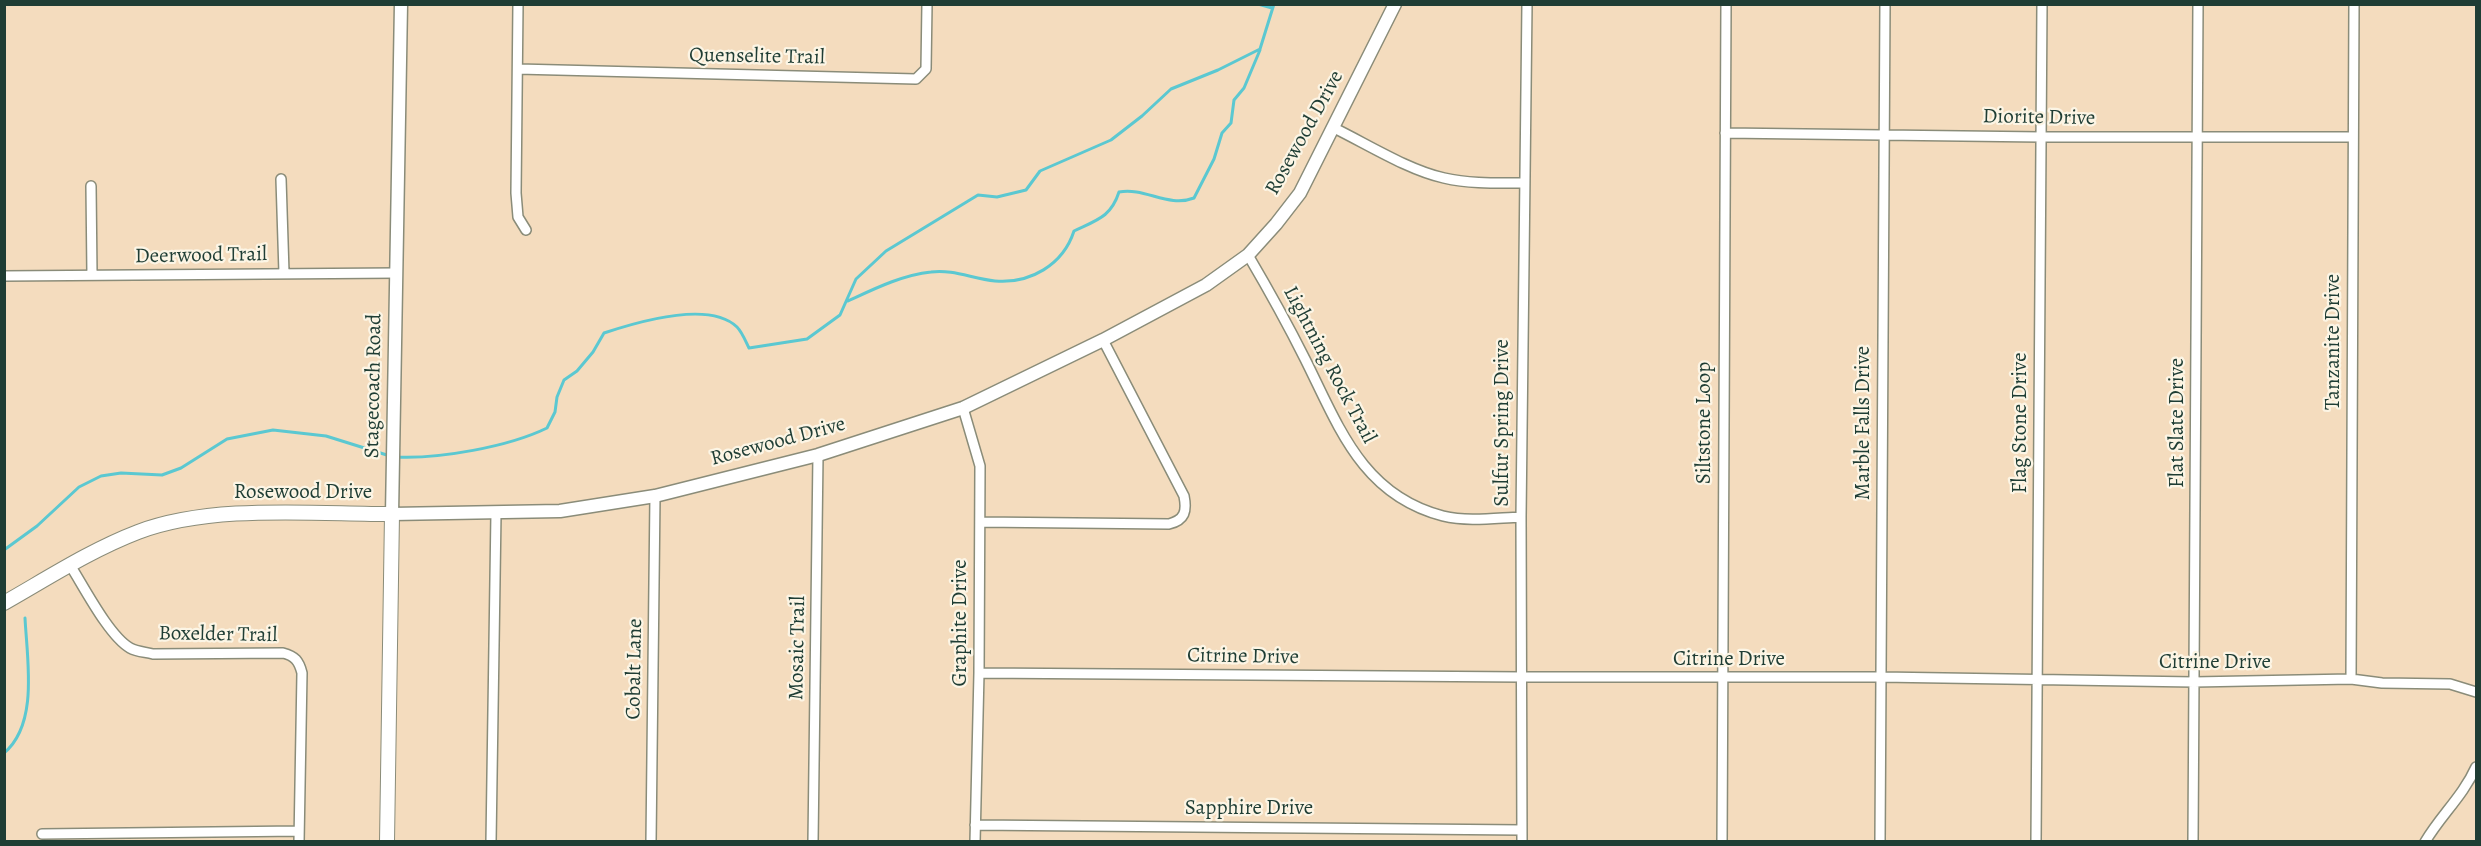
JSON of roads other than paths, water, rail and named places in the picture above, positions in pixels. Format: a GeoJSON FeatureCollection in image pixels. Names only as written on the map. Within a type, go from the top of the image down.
{"type":"FeatureCollection","features":[{"type":"Feature","properties":{"kind":"main road","name":"Rosewood Drive"},"geometry":{"type":"LineString","coordinates":[[4,603],[70,565],[138,532],[194,517],[225,514],[392,514]]}},
{"type":"Feature","properties":{"kind":"main road","name":"Stagecoach Road"},"geometry":{"type":"LineString","coordinates":[[387,842],[392,514]]}},
{"type":"Feature","properties":{"kind":"street","name":"Stagecoach Road"},"geometry":{"type":"LineString","coordinates":[[392,514],[401,4]]}},
{"type":"Feature","properties":{"kind":"street"},"geometry":{"type":"LineString","coordinates":[[518,4],[516,193],[518,217],[526,230]]}},
{"type":"Feature","properties":{"kind":"street","name":"Quenselite Trail"},"geometry":{"type":"LineString","coordinates":[[518,69],[916,80],[926,69],[927,4]]}},
{"type":"Feature","properties":{"kind":"street","name":"Rosewood Drive"},"geometry":{"type":"LineString","coordinates":[[392,514],[560,511],[655,496],[818,455],[963,408],[1103,340],[1206,285],[1248,255],[1276,224],[1300,193],[1395,4]]}},
{"type":"Feature","properties":{"kind":"street","name":"Sulfur Spring Drive"},"geometry":{"type":"LineString","coordinates":[[1522,842],[1521,517],[1523,183],[1527,4]]}},
{"type":"Feature","properties":{"kind":"street","name":"Siltstone Loop"},"geometry":{"type":"LineString","coordinates":[[1722,842],[1726,4]]}},
{"type":"Feature","properties":{"kind":"street","name":"Marble Falls Drive"},"geometry":{"type":"LineString","coordinates":[[1880,842],[1885,4]]}},
{"type":"Feature","properties":{"kind":"street","name":"Flag Stone Drive"},"geometry":{"type":"LineString","coordinates":[[2036,842],[2042,4]]}},
{"type":"Feature","properties":{"kind":"street","name":"Flat Slate Drive"},"geometry":{"type":"LineString","coordinates":[[2193,842],[2198,4]]}},
{"type":"Feature","properties":{"kind":"street","name":"Tanzanite Drive"},"geometry":{"type":"LineString","coordinates":[[2351,679],[2354,4]]}},
{"type":"Feature","properties":{"kind":"street"},"geometry":{"type":"LineString","coordinates":[[1334,128],[1413,167],[1442,178],[1469,182],[1523,183]]}},
{"type":"Feature","properties":{"kind":"street","name":"Diorite Drive"},"geometry":{"type":"LineString","coordinates":[[1725,133],[2041,137],[2353,137]]}},
{"type":"Feature","properties":{"kind":"street"},"geometry":{"type":"LineString","coordinates":[[281,179],[284,273]]}},
{"type":"Feature","properties":{"kind":"street"},"geometry":{"type":"LineString","coordinates":[[91,186],[92,275]]}},
{"type":"Feature","properties":{"kind":"street","name":"Lightning Rock Trail"},"geometry":{"type":"LineString","coordinates":[[1248,255],[1279,307],[1349,447],[1368,472],[1397,496],[1414,506],[1443,516],[1464,519],[1521,517]]}},
{"type":"Feature","properties":{"kind":"street","name":"Deerwood Trail"},"geometry":{"type":"LineString","coordinates":[[4,276],[397,273]]}},
{"type":"Feature","properties":{"kind":"street"},"geometry":{"type":"LineString","coordinates":[[980,522],[1169,524],[1184,516],[1186,507],[1184,496],[1103,340]]}},
{"type":"Feature","properties":{"kind":"street","name":"Graphite Drive"},"geometry":{"type":"LineString","coordinates":[[963,408],[980,466],[975,842]]}},
{"type":"Feature","properties":{"kind":"street","name":"Mosaic Trail"},"geometry":{"type":"LineString","coordinates":[[813,842],[818,455]]}},
{"type":"Feature","properties":{"kind":"street","name":"Cobalt Lane"},"geometry":{"type":"LineString","coordinates":[[651,842],[655,496]]}},
{"type":"Feature","properties":{"kind":"street"},"geometry":{"type":"LineString","coordinates":[[491,842],[496,513]]}},
{"type":"Feature","properties":{"kind":"street","name":"Boxelder Trail"},"geometry":{"type":"LineString","coordinates":[[70,565],[121,642],[133,650],[153,654],[283,653],[292,656],[299,663],[302,673],[299,836]]}},
{"type":"Feature","properties":{"kind":"street","name":"Citrine Drive"},"geometry":{"type":"LineString","coordinates":[[979,673],[1881,677],[2194,682],[2351,679],[2382,683],[2450,684],[2476,692]]}},
{"type":"Feature","properties":{"kind":"street"},"geometry":{"type":"LineString","coordinates":[[2424,842],[2466,789],[2476,767]]}},
{"type":"Feature","properties":{"kind":"street","name":"Sapphire Drive"},"geometry":{"type":"LineString","coordinates":[[975,825],[1522,830]]}},
{"type":"Feature","properties":{"kind":"street"},"geometry":{"type":"LineString","coordinates":[[42,834],[299,836]]}},
{"type":"Feature","properties":{"kind":"waterway"},"geometry":{"type":"LineString","coordinates":[[1258,4],[1272,8]]}},
{"type":"Feature","properties":{"kind":"waterway"},"geometry":{"type":"LineString","coordinates":[[396,457],[432,456],[473,450],[513,441],[547,428],[555,412],[557,397],[564,380],[577,371],[593,352],[604,333],[635,324],[672,316],[709,315],[725,319],[737,327],[749,348],[807,339],[840,315],[856,279],[886,251],[978,195],[997,197],[1026,190],[1040,171],[1111,140],[1171,89],[1218,70],[1260,49],[1274,4]]}},
{"type":"Feature","properties":{"kind":"waterway"},"geometry":{"type":"LineString","coordinates":[[848,301],[899,279],[931,272],[955,273],[995,281],[1021,279],[1044,270],[1053,263],[1062,254],[1074,231],[1102,217],[1112,207],[1119,192],[1138,192],[1175,201],[1194,198],[1214,159],[1222,133],[1231,123],[1234,100],[1244,88],[1260,50]]}},
{"type":"Feature","properties":{"kind":"waterway"},"geometry":{"type":"LineString","coordinates":[[4,550],[37,526],[79,487],[101,476],[121,473],[162,475],[181,468],[227,439],[273,430],[326,436],[390,456]]}},
{"type":"Feature","properties":{"kind":"waterway"},"geometry":{"type":"LineString","coordinates":[[4,753],[15,741],[27,708],[28,671],[25,618]]}}]}
